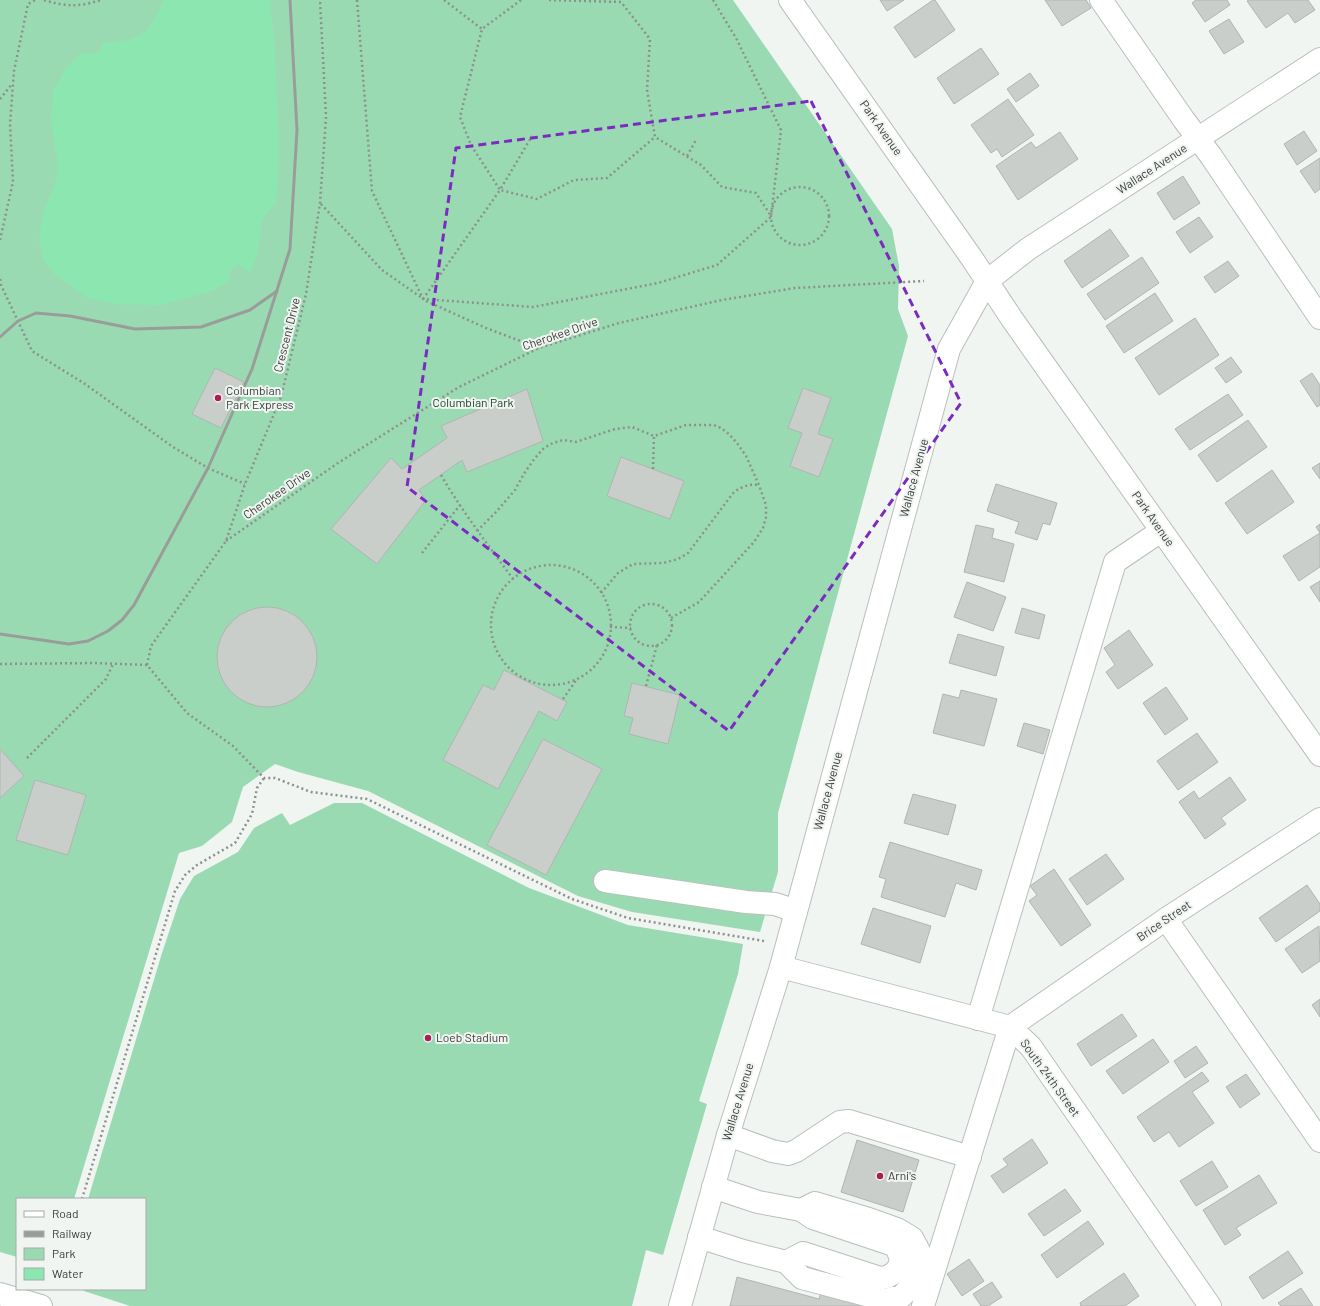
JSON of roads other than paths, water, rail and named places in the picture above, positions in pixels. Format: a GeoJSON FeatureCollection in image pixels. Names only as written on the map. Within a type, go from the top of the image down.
{"type":"FeatureCollection","features":[{"type":"Feature","properties":{"kind":"street","name":"Park Avenue"},"geometry":{"type":"LineString","coordinates":[[790,0],[971,257],[1016,325],[1320,755]]}},
{"type":"Feature","properties":{"kind":"street"},"geometry":{"type":"LineString","coordinates":[[1101,0],[1199,139],[1320,318]]}},
{"type":"Feature","properties":{"kind":"street","name":"Wallace Avenue"},"geometry":{"type":"LineString","coordinates":[[680,1306],[728,1134],[796,911],[949,349],[987,281],[1028,249],[1320,59]]}},
{"type":"Feature","properties":{"kind":"street"},"geometry":{"type":"LineString","coordinates":[[978,1018],[1115,562],[1162,531]]}},
{"type":"Feature","properties":{"kind":"street","name":"Brice Street"},"geometry":{"type":"LineString","coordinates":[[1010,1028],[1166,919],[1320,819]]}},
{"type":"Feature","properties":{"kind":"street"},"geometry":{"type":"LineString","coordinates":[[605,881],[746,902],[775,904],[796,911]]}},
{"type":"Feature","properties":{"kind":"street"},"geometry":{"type":"LineString","coordinates":[[1166,919],[1320,1140]]}},
{"type":"Feature","properties":{"kind":"street","name":"South 24th Street"},"geometry":{"type":"LineString","coordinates":[[780,967],[978,1018],[1010,1028],[1031,1047],[1210,1306]]}},
{"type":"Feature","properties":{"kind":"street"},"geometry":{"type":"LineString","coordinates":[[930,1302],[970,1156],[1010,1028]]}},
{"type":"Feature","properties":{"kind":"street"},"geometry":{"type":"LineString","coordinates":[[728,1134],[772,1151],[788,1154],[796,1151],[840,1122],[849,1121],[970,1156]]}},
{"type":"Feature","properties":{"kind":"street"},"geometry":{"type":"LineString","coordinates":[[699,1237],[743,1251],[786,1262],[802,1278],[885,1300],[902,1296],[912,1285],[919,1270],[919,1251],[912,1238],[897,1229],[815,1203],[802,1210],[758,1202],[713,1188]]}},
{"type":"Feature","properties":{"kind":"street"},"geometry":{"type":"LineString","coordinates":[[0,1294],[41,1306]]}},
{"type":"Feature","properties":{"kind":"water"},"geometry":{"type":"Polygon","coordinates":[[[164,0],[270,0],[275,52],[279,152],[276,203],[262,219],[257,255],[251,272],[238,264],[229,272],[230,281],[212,291],[160,305],[114,304],[88,298],[56,276],[43,259],[39,239],[43,213],[55,184],[58,165],[51,120],[53,91],[65,70],[82,53],[89,54],[98,52],[102,43],[129,40],[146,30],[154,19],[164,0]]]}},
{"type":"Feature","properties":{"kind":"railway"},"geometry":{"type":"LineString","coordinates":[[0,634],[69,644],[88,641],[108,631],[122,620],[134,605],[208,468],[252,369],[290,249],[297,130],[290,0]]}},
{"type":"Feature","properties":{"kind":"railway"},"geometry":{"type":"LineString","coordinates":[[0,337],[18,321],[36,313],[70,316],[135,329],[201,327],[250,310],[277,291]]}},
{"type":"Feature","properties":{"kind":"place","name":"Columbian Park Express"},"geometry":{"type":"Point","coordinates":[218,398]}},
{"type":"Feature","properties":{"kind":"place","name":"Loeb Stadium"},"geometry":{"type":"Point","coordinates":[428,1038]}},
{"type":"Feature","properties":{"kind":"place","name":"Arni's"},"geometry":{"type":"Point","coordinates":[880,1176]}},
{"type":"Feature","properties":{"kind":"park label","name":"Columbian Park"},"geometry":{"type":"Point","coordinates":[473,403]}}]}
